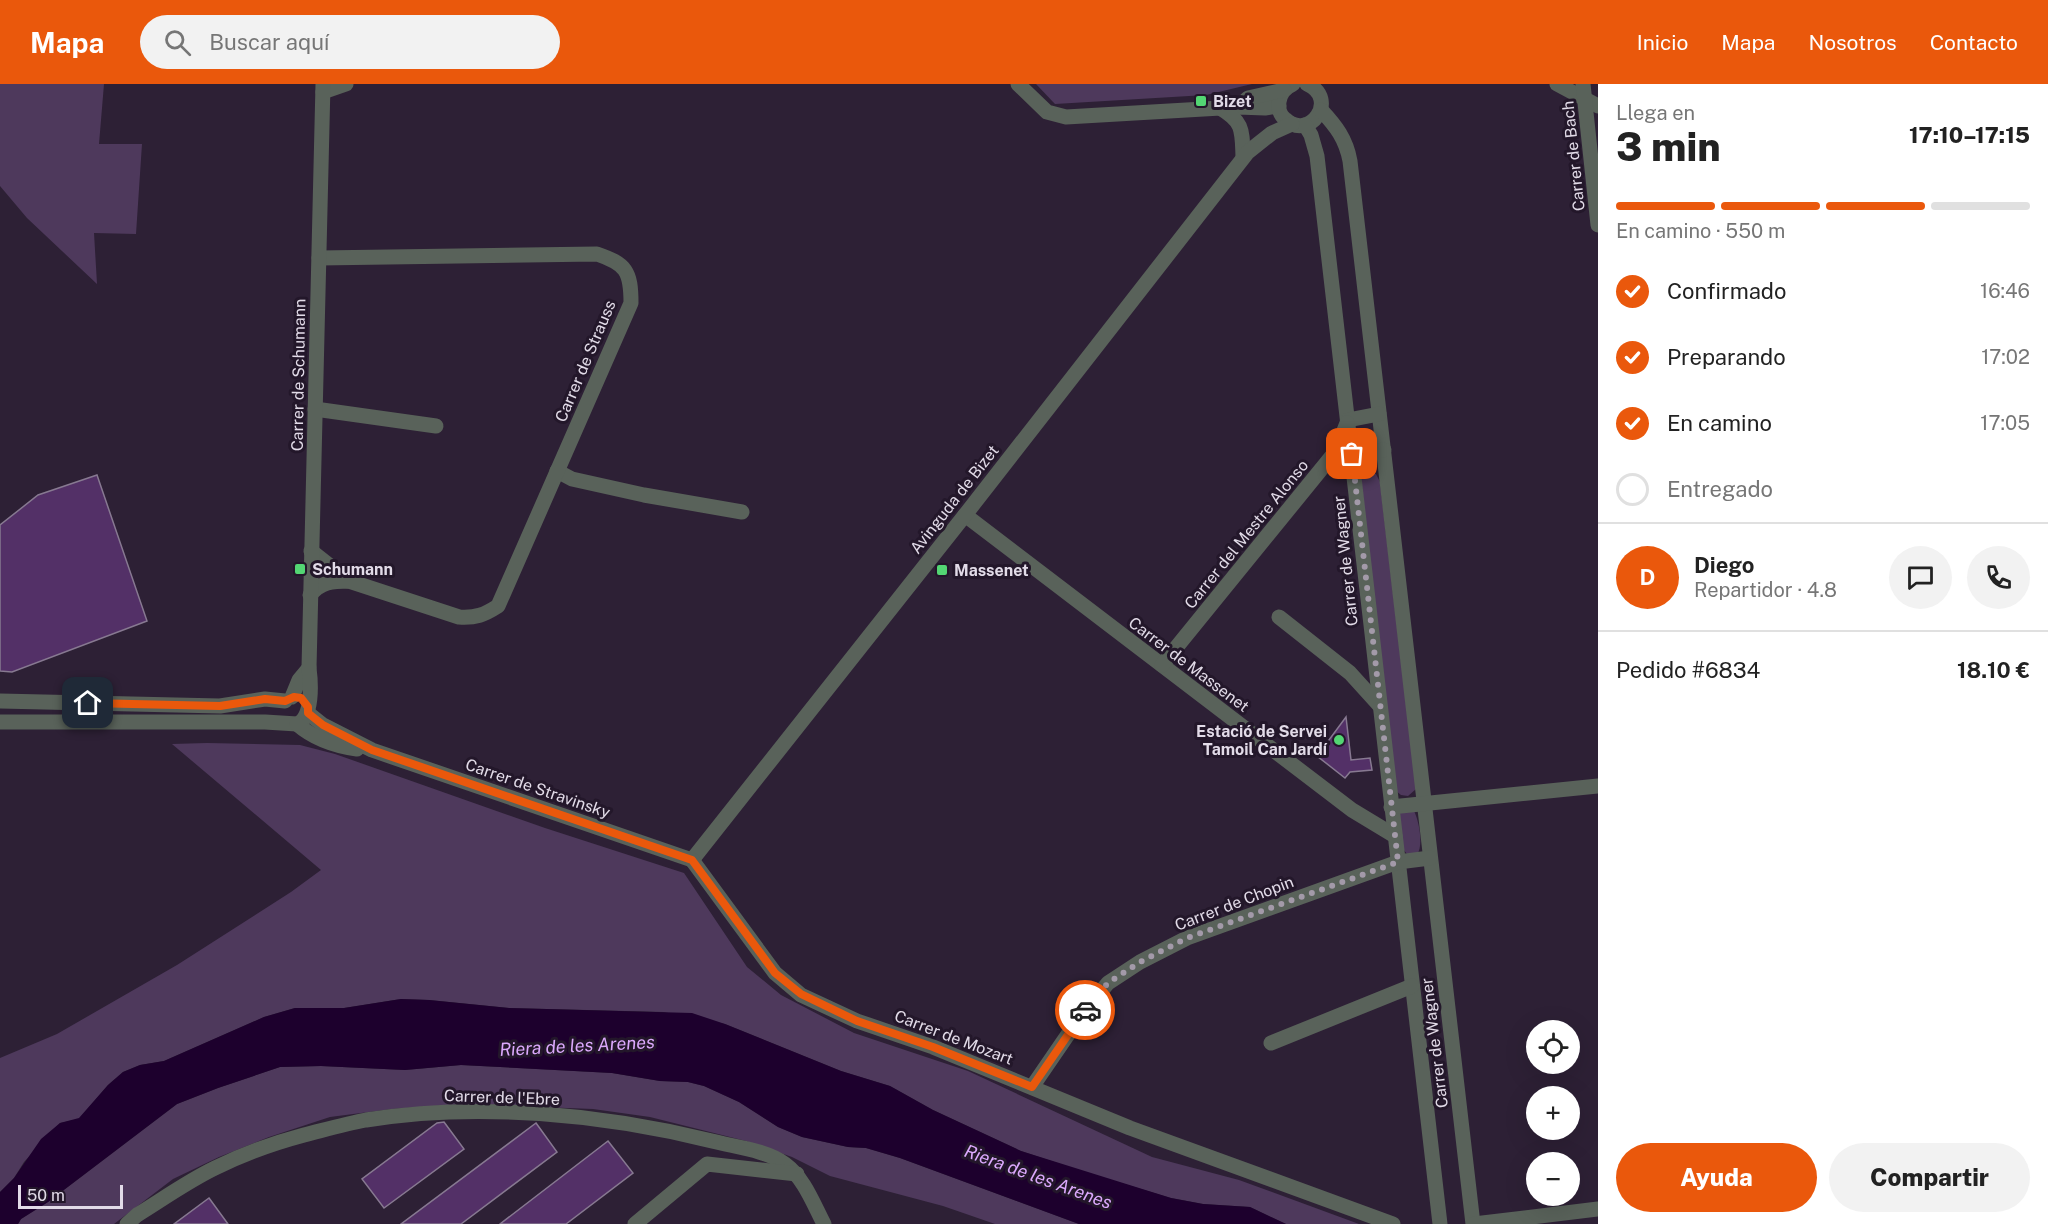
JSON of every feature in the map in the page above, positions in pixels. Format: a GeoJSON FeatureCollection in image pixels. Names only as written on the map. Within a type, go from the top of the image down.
{"type":"FeatureCollection","features":[{"type":"Feature","properties":{"kind":"street"},"geometry":{"type":"LineString","coordinates":[[323,88],[346,84]]}},
{"type":"Feature","properties":{"kind":"street"},"geometry":{"type":"LineString","coordinates":[[1018,84],[1047,112],[1066,117],[1238,107],[1279,107],[1280,96],[1289,87]]}},
{"type":"Feature","properties":{"kind":"street"},"geometry":{"type":"LineString","coordinates":[[1557,84],[1588,96]]}},
{"type":"Feature","properties":{"kind":"street"},"geometry":{"type":"LineString","coordinates":[[1313,86],[1320,95],[1321,110]]}},
{"type":"Feature","properties":{"kind":"street"},"geometry":{"type":"LineString","coordinates":[[1238,107],[1248,98],[1289,87]]}},
{"type":"Feature","properties":{"kind":"street","name":"Carrer de Schumann"},"geometry":{"type":"LineString","coordinates":[[308,710],[323,88]]}},
{"type":"Feature","properties":{"kind":"street","name":"Carrer de Bach"},"geometry":{"type":"LineString","coordinates":[[1588,96],[1598,225]]}},
{"type":"Feature","properties":{"kind":"street","name":"Avinguda de Bizet"},"geometry":{"type":"LineString","coordinates":[[692,860],[965,515],[1279,107]]}},
{"type":"Feature","properties":{"kind":"street","name":"Carrer de Wagner"},"geometry":{"type":"LineString","coordinates":[[1279,107],[1286,120],[1298,124],[1311,135],[1317,156],[1440,1224]]}},
{"type":"Feature","properties":{"kind":"street"},"geometry":{"type":"LineString","coordinates":[[1220,108],[1234,117],[1240,126],[1245,154]]}},
{"type":"Feature","properties":{"kind":"street","name":"Avinguda de Bizet"},"geometry":{"type":"LineString","coordinates":[[1245,154],[1272,133],[1317,117],[1321,110]]}},
{"type":"Feature","properties":{"kind":"street","name":"Carrer de Wagner"},"geometry":{"type":"LineString","coordinates":[[1321,110],[1338,128],[1347,147],[1473,1224]]}},
{"type":"Feature","properties":{"kind":"street","name":"Carrer de Strauss"},"geometry":{"type":"LineString","coordinates":[[311,551],[348,580],[459,617],[471,618],[484,615],[498,606],[631,303],[627,271],[618,261],[597,254],[319,258]]}},
{"type":"Feature","properties":{"kind":"street"},"geometry":{"type":"LineString","coordinates":[[315,409],[436,426]]}},
{"type":"Feature","properties":{"kind":"street"},"geometry":{"type":"LineString","coordinates":[[1348,420],[1379,414]]}},
{"type":"Feature","properties":{"kind":"street","name":"Carrer del Mestre Alonso"},"geometry":{"type":"LineString","coordinates":[[1162,665],[1336,451],[1348,420]]}},
{"type":"Feature","properties":{"kind":"street"},"geometry":{"type":"LineString","coordinates":[[1352,454],[1384,450]]}},
{"type":"Feature","properties":{"kind":"street"},"geometry":{"type":"LineString","coordinates":[[557,471],[572,479],[742,512]]}},
{"type":"Feature","properties":{"kind":"street","name":"Carrer de Massenet"},"geometry":{"type":"LineString","coordinates":[[965,515],[1352,810],[1395,836]]}},
{"type":"Feature","properties":{"kind":"street","name":"Carrer de Strauss"},"geometry":{"type":"LineString","coordinates":[[310,595],[318,586],[332,581],[348,580]]}},
{"type":"Feature","properties":{"kind":"street"},"geometry":{"type":"LineString","coordinates":[[1279,617],[1350,673],[1379,705]]}},
{"type":"Feature","properties":{"kind":"street"},"geometry":{"type":"LineString","coordinates":[[294,724],[283,718],[281,711],[299,680],[309,668]]}},
{"type":"Feature","properties":{"kind":"street"},"geometry":{"type":"LineString","coordinates":[[0,701],[220,706],[265,699],[301,698],[308,710],[305,720],[294,724],[265,722],[0,722]]}},
{"type":"Feature","properties":{"kind":"street","name":"Carrer de Stravinsky"},"geometry":{"type":"LineString","coordinates":[[308,710],[323,725],[372,750],[692,860]]}},
{"type":"Feature","properties":{"kind":"street","name":"Carrer de Stravinsky"},"geometry":{"type":"LineString","coordinates":[[294,724],[320,739],[349,748],[372,750]]}},
{"type":"Feature","properties":{"kind":"street"},"geometry":{"type":"LineString","coordinates":[[1391,807],[1598,786]]}},
{"type":"Feature","properties":{"kind":"street"},"geometry":{"type":"LineString","coordinates":[[1398,862],[1430,858]]}},
{"type":"Feature","properties":{"kind":"street","name":"Carrer de Mozart"},"geometry":{"type":"LineString","coordinates":[[692,860],[775,973],[801,994],[857,1021],[933,1047],[1130,1128],[1393,1224]]}},
{"type":"Feature","properties":{"kind":"street","name":"Carrer de Chopin"},"geometry":{"type":"LineString","coordinates":[[1032,1087],[1082,1014],[1108,983],[1140,962],[1187,938],[1398,862]]}},
{"type":"Feature","properties":{"kind":"street"},"geometry":{"type":"LineString","coordinates":[[1271,1043],[1412,986]]}},
{"type":"Feature","properties":{"kind":"street","name":"Carrer de l'Ebre"},"geometry":{"type":"LineString","coordinates":[[128,1224],[137,1215],[214,1168],[257,1150],[364,1120],[424,1113],[472,1111],[601,1119],[668,1130],[764,1155],[783,1162],[797,1174],[824,1224]]}},
{"type":"Feature","properties":{"kind":"street"},"geometry":{"type":"LineString","coordinates":[[635,1224],[707,1164],[797,1174]]}},
{"type":"Feature","properties":{"kind":"street"},"geometry":{"type":"LineString","coordinates":[[1473,1224],[1598,1209]]}},
{"type":"Feature","properties":{"kind":"shaded area"},"geometry":{"type":"Polygon","coordinates":[[[0,84],[104,84],[99,144],[142,144],[136,234],[94,233],[97,284],[27,218],[0,186],[0,84]]]}},
{"type":"Feature","properties":{"kind":"shaded area"},"geometry":{"type":"Polygon","coordinates":[[[1036,84],[1252,84],[1206,95],[1055,104],[1036,84]]]}},
{"type":"Feature","properties":{"kind":"shaded area"},"geometry":{"type":"Polygon","coordinates":[[[1369,473],[1376,474],[1380,482],[1416,789],[1408,796],[1396,791],[1361,478],[1369,473]]]}},
{"type":"Feature","properties":{"kind":"shaded area"},"geometry":{"type":"Polygon","coordinates":[[[172,744],[300,745],[335,754],[545,828],[684,873],[747,967],[781,995],[854,1033],[968,1071],[1152,1157],[1239,1180],[1359,1224],[1286,1224],[1250,1207],[1203,1204],[1171,1198],[1084,1172],[1021,1151],[933,1110],[890,1086],[841,1071],[725,1024],[663,1012],[509,1008],[401,999],[344,1008],[295,1008],[264,1017],[164,1061],[140,1065],[123,1072],[108,1085],[79,1119],[60,1123],[0,1192],[0,1058],[57,1034],[177,965],[291,892],[321,870],[172,744]]]}},
{"type":"Feature","properties":{"kind":"shaded area"},"geometry":{"type":"Polygon","coordinates":[[[1414,811],[1420,832],[1420,844],[1418,853],[1407,854],[1403,849],[1399,814],[1414,811]]]}},
{"type":"Feature","properties":{"kind":"shaded area"},"geometry":{"type":"Polygon","coordinates":[[[461,1065],[612,1073],[704,1086],[739,1102],[778,1127],[802,1137],[848,1147],[866,1148],[900,1158],[1079,1224],[995,1224],[943,1206],[830,1176],[792,1157],[746,1141],[650,1117],[593,1109],[462,1104],[392,1109],[330,1117],[269,1137],[173,1179],[114,1224],[18,1224],[21,1219],[48,1202],[177,1104],[218,1088],[280,1067],[321,1066],[405,1070],[461,1065]]]}},
{"type":"Feature","properties":{"kind":"water","name":"Riera de les Arenes"},"geometry":{"type":"Polygon","coordinates":[[[401,999],[509,1008],[692,1013],[841,1071],[890,1086],[933,1110],[1021,1151],[1171,1198],[1203,1204],[1250,1207],[1286,1224],[1079,1224],[900,1158],[866,1148],[848,1147],[802,1137],[778,1127],[739,1102],[704,1086],[612,1073],[461,1065],[405,1070],[321,1066],[280,1067],[218,1088],[177,1104],[48,1202],[21,1219],[18,1224],[0,1224],[0,1192],[14,1178],[41,1139],[60,1123],[79,1118],[108,1085],[123,1072],[140,1065],[164,1061],[264,1017],[295,1008],[344,1008],[401,999]]]}},
{"type":"Feature","properties":{"kind":"building"},"geometry":{"type":"Polygon","coordinates":[[[97,475],[147,621],[12,672],[0,671],[0,525],[38,495],[97,475]]]}},
{"type":"Feature","properties":{"kind":"building","name":"Estació de Servei Tamoil Can Jardí"},"geometry":{"type":"Polygon","coordinates":[[[1346,717],[1351,760],[1370,758],[1372,770],[1350,772],[1345,778],[1317,756],[1346,717]]]}},
{"type":"Feature","properties":{"kind":"building"},"geometry":{"type":"Polygon","coordinates":[[[444,1122],[464,1149],[384,1208],[362,1179],[437,1123],[444,1122]]]}},
{"type":"Feature","properties":{"kind":"building"},"geometry":{"type":"Polygon","coordinates":[[[536,1123],[557,1152],[461,1224],[401,1224],[536,1123]]]}},
{"type":"Feature","properties":{"kind":"building"},"geometry":{"type":"Polygon","coordinates":[[[608,1141],[633,1173],[566,1224],[500,1224],[608,1141]]]}},
{"type":"Feature","properties":{"kind":"building"},"geometry":{"type":"Polygon","coordinates":[[[209,1198],[228,1224],[174,1224],[209,1198]]]}},
{"type":"Feature","properties":{"kind":"way so far"},"geometry":{"type":"LineString","coordinates":[[1085,1010],[1108,983],[1140,962],[1187,938],[1398,862],[1352,454]]}},
{"type":"Feature","properties":{"kind":"place","name":"Bizet"},"geometry":{"type":"Point","coordinates":[1201,101]}},
{"type":"Feature","properties":{"kind":"place","name":"Schumann"},"geometry":{"type":"Point","coordinates":[300,569]}},
{"type":"Feature","properties":{"kind":"place","name":"Massenet"},"geometry":{"type":"Point","coordinates":[942,570]}},
{"type":"Feature","properties":{"kind":"place","name":"Estació de Servei Tamoil Can Jardí"},"geometry":{"type":"Point","coordinates":[1339,740]}},
{"type":"Feature","properties":{"kind":"route"},"geometry":{"type":"LineString","coordinates":[[88,703],[220,706],[265,699],[285,701],[294,697],[301,698],[308,707],[308,713],[323,725],[372,750],[692,860],[775,973],[801,994],[857,1021],[933,1047],[1032,1087],[1085,1010]]}}]}
